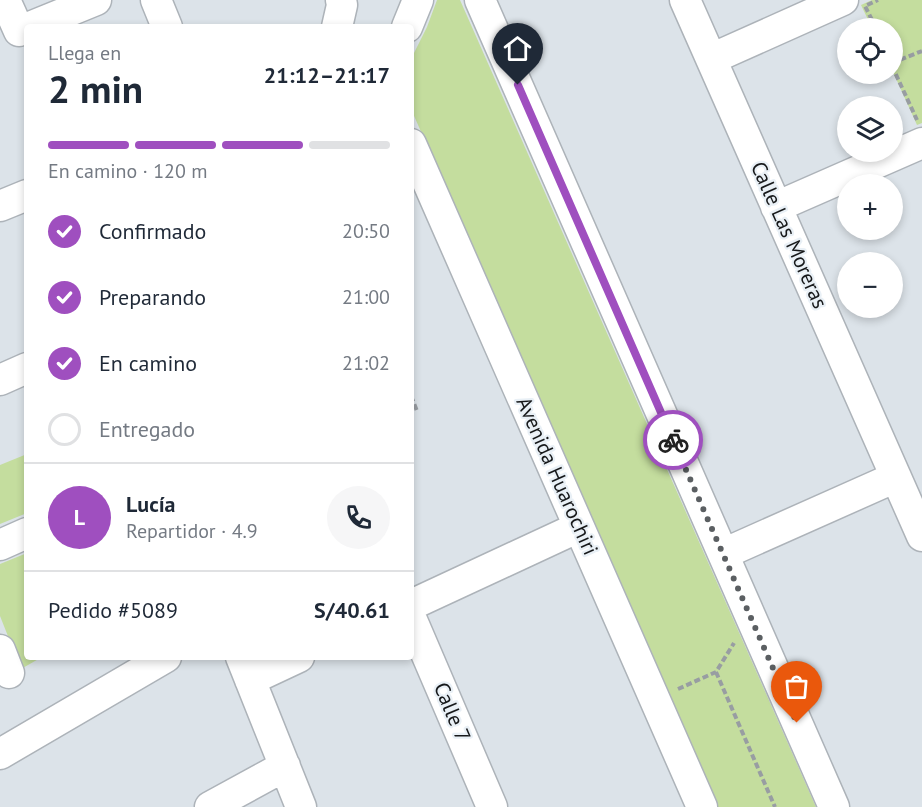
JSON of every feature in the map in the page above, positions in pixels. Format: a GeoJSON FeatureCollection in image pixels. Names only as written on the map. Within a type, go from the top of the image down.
{"type":"FeatureCollection","features":[{"type":"Feature","properties":{"kind":"street"},"geometry":{"type":"LineString","coordinates":[[5,0],[19,31]]}},
{"type":"Feature","properties":{"kind":"street"},"geometry":{"type":"LineString","coordinates":[[36,24],[96,0]]}},
{"type":"Feature","properties":{"kind":"street"},"geometry":{"type":"LineString","coordinates":[[156,0],[166,24]]}},
{"type":"Feature","properties":{"kind":"street"},"geometry":{"type":"LineString","coordinates":[[338,24],[341,0]]}},
{"type":"Feature","properties":{"kind":"street"},"geometry":{"type":"LineString","coordinates":[[408,24],[418,0]]}},
{"type":"Feature","properties":{"kind":"street"},"geometry":{"type":"LineString","coordinates":[[480,0],[834,807]]}},
{"type":"Feature","properties":{"kind":"street","name":"Calle Las Moreras"},"geometry":{"type":"LineString","coordinates":[[685,0],[922,536]]}},
{"type":"Feature","properties":{"kind":"street"},"geometry":{"type":"LineString","coordinates":[[711,59],[843,0]]}},
{"type":"Feature","properties":{"kind":"street"},"geometry":{"type":"LineString","coordinates":[[776,207],[920,133]]}},
{"type":"Feature","properties":{"kind":"street","name":"Avenida Huarochiri"},"geometry":{"type":"LineString","coordinates":[[414,151],[702,807]]}},
{"type":"Feature","properties":{"kind":"street"},"geometry":{"type":"LineString","coordinates":[[0,206],[24,196]]}},
{"type":"Feature","properties":{"kind":"street"},"geometry":{"type":"LineString","coordinates":[[0,380],[24,370]]}},
{"type":"Feature","properties":{"kind":"street"},"geometry":{"type":"LineString","coordinates":[[723,554],[896,477]]}},
{"type":"Feature","properties":{"kind":"street"},"geometry":{"type":"LineString","coordinates":[[414,604],[579,527]]}},
{"type":"Feature","properties":{"kind":"street"},"geometry":{"type":"LineString","coordinates":[[0,545],[24,534]]}},
{"type":"Feature","properties":{"kind":"street","name":"Calle 7"},"geometry":{"type":"LineString","coordinates":[[414,625],[492,807]]}},
{"type":"Feature","properties":{"kind":"street"},"geometry":{"type":"LineString","coordinates":[[0,754],[161,660]]}},
{"type":"Feature","properties":{"kind":"street"},"geometry":{"type":"LineString","coordinates":[[284,660],[245,668],[302,807]]}},
{"type":"Feature","properties":{"kind":"street"},"geometry":{"type":"LineString","coordinates":[[210,807],[285,766]]}},
{"type":"Feature","properties":{"kind":"path"},"geometry":{"type":"LineString","coordinates":[[871,18],[865,6],[878,0]]}},
{"type":"Feature","properties":{"kind":"path"},"geometry":{"type":"LineString","coordinates":[[903,59],[922,51]]}},
{"type":"Feature","properties":{"kind":"path"},"geometry":{"type":"LineString","coordinates":[[900,84],[920,133]]}},
{"type":"Feature","properties":{"kind":"path"},"geometry":{"type":"LineString","coordinates":[[414,404],[417,411]]}},
{"type":"Feature","properties":{"kind":"path"},"geometry":{"type":"LineString","coordinates":[[655,698],[716,672],[751,618]]}},
{"type":"Feature","properties":{"kind":"path"},"geometry":{"type":"LineString","coordinates":[[716,672],[775,807]]}},
{"type":"Feature","properties":{"kind":"green space"},"geometry":{"type":"Polygon","coordinates":[[[437,0],[460,0],[816,807],[718,807],[414,116],[414,53],[437,0]]]}},
{"type":"Feature","properties":{"kind":"green space"},"geometry":{"type":"Polygon","coordinates":[[[872,0],[922,0],[922,123],[917,125],[898,84],[903,84],[903,18],[867,18],[861,5],[872,0]]]}},
{"type":"Feature","properties":{"kind":"green space"},"geometry":{"type":"Polygon","coordinates":[[[24,455],[24,514],[0,524],[0,465],[24,455]]]}},
{"type":"Feature","properties":{"kind":"green space"},"geometry":{"type":"Polygon","coordinates":[[[24,554],[24,660],[37,660],[21,669],[0,616],[0,564],[24,554]]]}},
{"type":"Feature","properties":{"kind":"way so far"},"geometry":{"type":"LineString","coordinates":[[673,440],[797,723]]}},
{"type":"Feature","properties":{"kind":"route"},"geometry":{"type":"LineString","coordinates":[[518,85],[673,440]]}}]}
